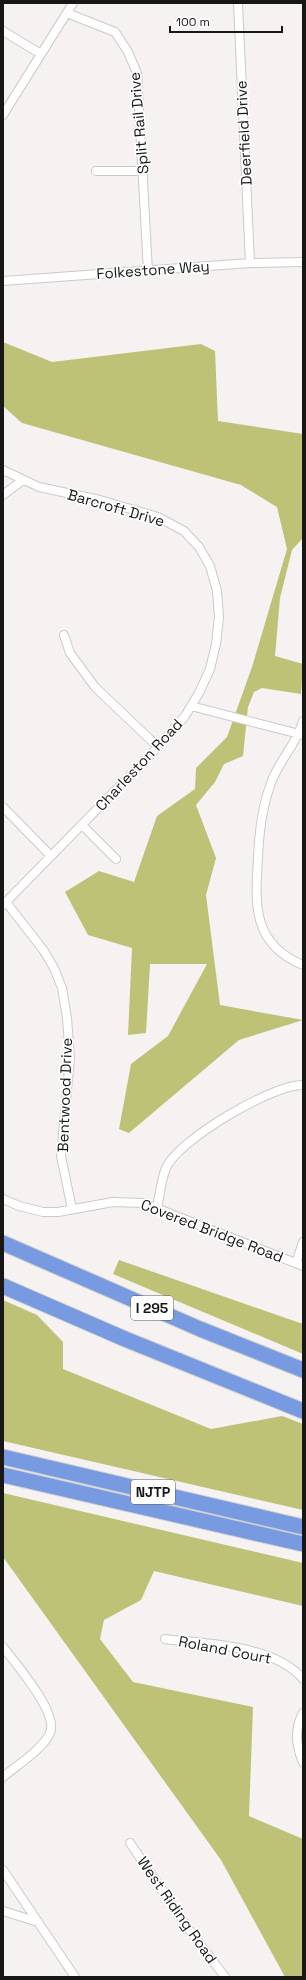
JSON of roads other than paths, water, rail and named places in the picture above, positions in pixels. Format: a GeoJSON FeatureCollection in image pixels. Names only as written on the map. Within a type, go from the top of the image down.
{"type":"FeatureCollection","features":[{"type":"Feature","properties":{"kind":"highway","name":"I 295"},"geometry":{"type":"LineString","coordinates":[[3,1243],[200,1329],[303,1370]]}},
{"type":"Feature","properties":{"kind":"highway","name":"I 295"},"geometry":{"type":"LineString","coordinates":[[3,1286],[139,1344],[303,1410]]}},
{"type":"Feature","properties":{"kind":"highway","name":"NJTP"},"geometry":{"type":"LineString","coordinates":[[3,1457],[303,1527]]}},
{"type":"Feature","properties":{"kind":"highway","name":"NJTP"},"geometry":{"type":"LineString","coordinates":[[3,1475],[303,1544]]}},
{"type":"Feature","properties":{"kind":"street"},"geometry":{"type":"LineString","coordinates":[[3,116],[73,3]]}},
{"type":"Feature","properties":{"kind":"street","name":"Deerfield Drive"},"geometry":{"type":"LineString","coordinates":[[238,3],[250,263]]}},
{"type":"Feature","properties":{"kind":"street","name":"Split Rail Drive"},"geometry":{"type":"LineString","coordinates":[[67,13],[115,32],[128,52],[137,73],[144,171],[148,270]]}},
{"type":"Feature","properties":{"kind":"street"},"geometry":{"type":"LineString","coordinates":[[3,31],[41,54]]}},
{"type":"Feature","properties":{"kind":"street"},"geometry":{"type":"LineString","coordinates":[[96,171],[144,171]]}},
{"type":"Feature","properties":{"kind":"street","name":"Folkestone Way"},"geometry":{"type":"LineString","coordinates":[[3,281],[250,263],[303,262]]}},
{"type":"Feature","properties":{"kind":"street","name":"Barcroft Drive"},"geometry":{"type":"LineString","coordinates":[[3,470],[38,487],[100,500],[158,517],[184,531],[199,547],[210,566],[217,592],[219,617],[216,644],[210,669],[191,706]]}},
{"type":"Feature","properties":{"kind":"street"},"geometry":{"type":"LineString","coordinates":[[3,495],[23,480]]}},
{"type":"Feature","properties":{"kind":"street"},"geometry":{"type":"LineString","coordinates":[[64,635],[70,653],[95,687],[158,747]]}},
{"type":"Feature","properties":{"kind":"street","name":"Charleston Road"},"geometry":{"type":"LineString","coordinates":[[5,904],[50,856],[158,747],[185,716],[191,706],[301,734]]}},
{"type":"Feature","properties":{"kind":"street"},"geometry":{"type":"LineString","coordinates":[[303,721],[301,734],[271,782],[260,824],[256,900],[258,916],[272,943],[290,960],[303,965]]}},
{"type":"Feature","properties":{"kind":"street"},"geometry":{"type":"LineString","coordinates":[[3,807],[50,856]]}},
{"type":"Feature","properties":{"kind":"street"},"geometry":{"type":"LineString","coordinates":[[82,825],[116,860]]}},
{"type":"Feature","properties":{"kind":"street","name":"Bentwood Drive"},"geometry":{"type":"LineString","coordinates":[[5,904],[44,952],[54,968],[62,988],[67,1018],[70,1058],[61,1156],[72,1209]]}},
{"type":"Feature","properties":{"kind":"street"},"geometry":{"type":"LineString","coordinates":[[157,1207],[166,1168],[178,1152],[208,1128],[233,1114],[273,1093],[286,1088],[303,1085]]}},
{"type":"Feature","properties":{"kind":"street","name":"Covered Bridge Road"},"geometry":{"type":"LineString","coordinates":[[3,1199],[34,1211],[58,1212],[129,1202],[157,1207],[300,1264]]}},
{"type":"Feature","properties":{"kind":"street"},"geometry":{"type":"LineString","coordinates":[[300,1264],[303,1242]]}},
{"type":"Feature","properties":{"kind":"street","name":"Roland Court"},"geometry":{"type":"LineString","coordinates":[[165,1639],[237,1649],[274,1658],[288,1665],[303,1679]]}},
{"type":"Feature","properties":{"kind":"street"},"geometry":{"type":"LineString","coordinates":[[3,1647],[33,1686],[51,1719],[51,1729],[46,1740],[3,1777]]}},
{"type":"Feature","properties":{"kind":"street"},"geometry":{"type":"LineString","coordinates":[[303,1713],[298,1727],[296,1740],[303,1762]]}},
{"type":"Feature","properties":{"kind":"street","name":"West Riding Road"},"geometry":{"type":"LineString","coordinates":[[130,1843],[190,1931],[225,1977]]}},
{"type":"Feature","properties":{"kind":"street"},"geometry":{"type":"LineString","coordinates":[[3,1870],[75,1977]]}},
{"type":"Feature","properties":{"kind":"street"},"geometry":{"type":"LineString","coordinates":[[3,1911],[38,1922]]}}]}
